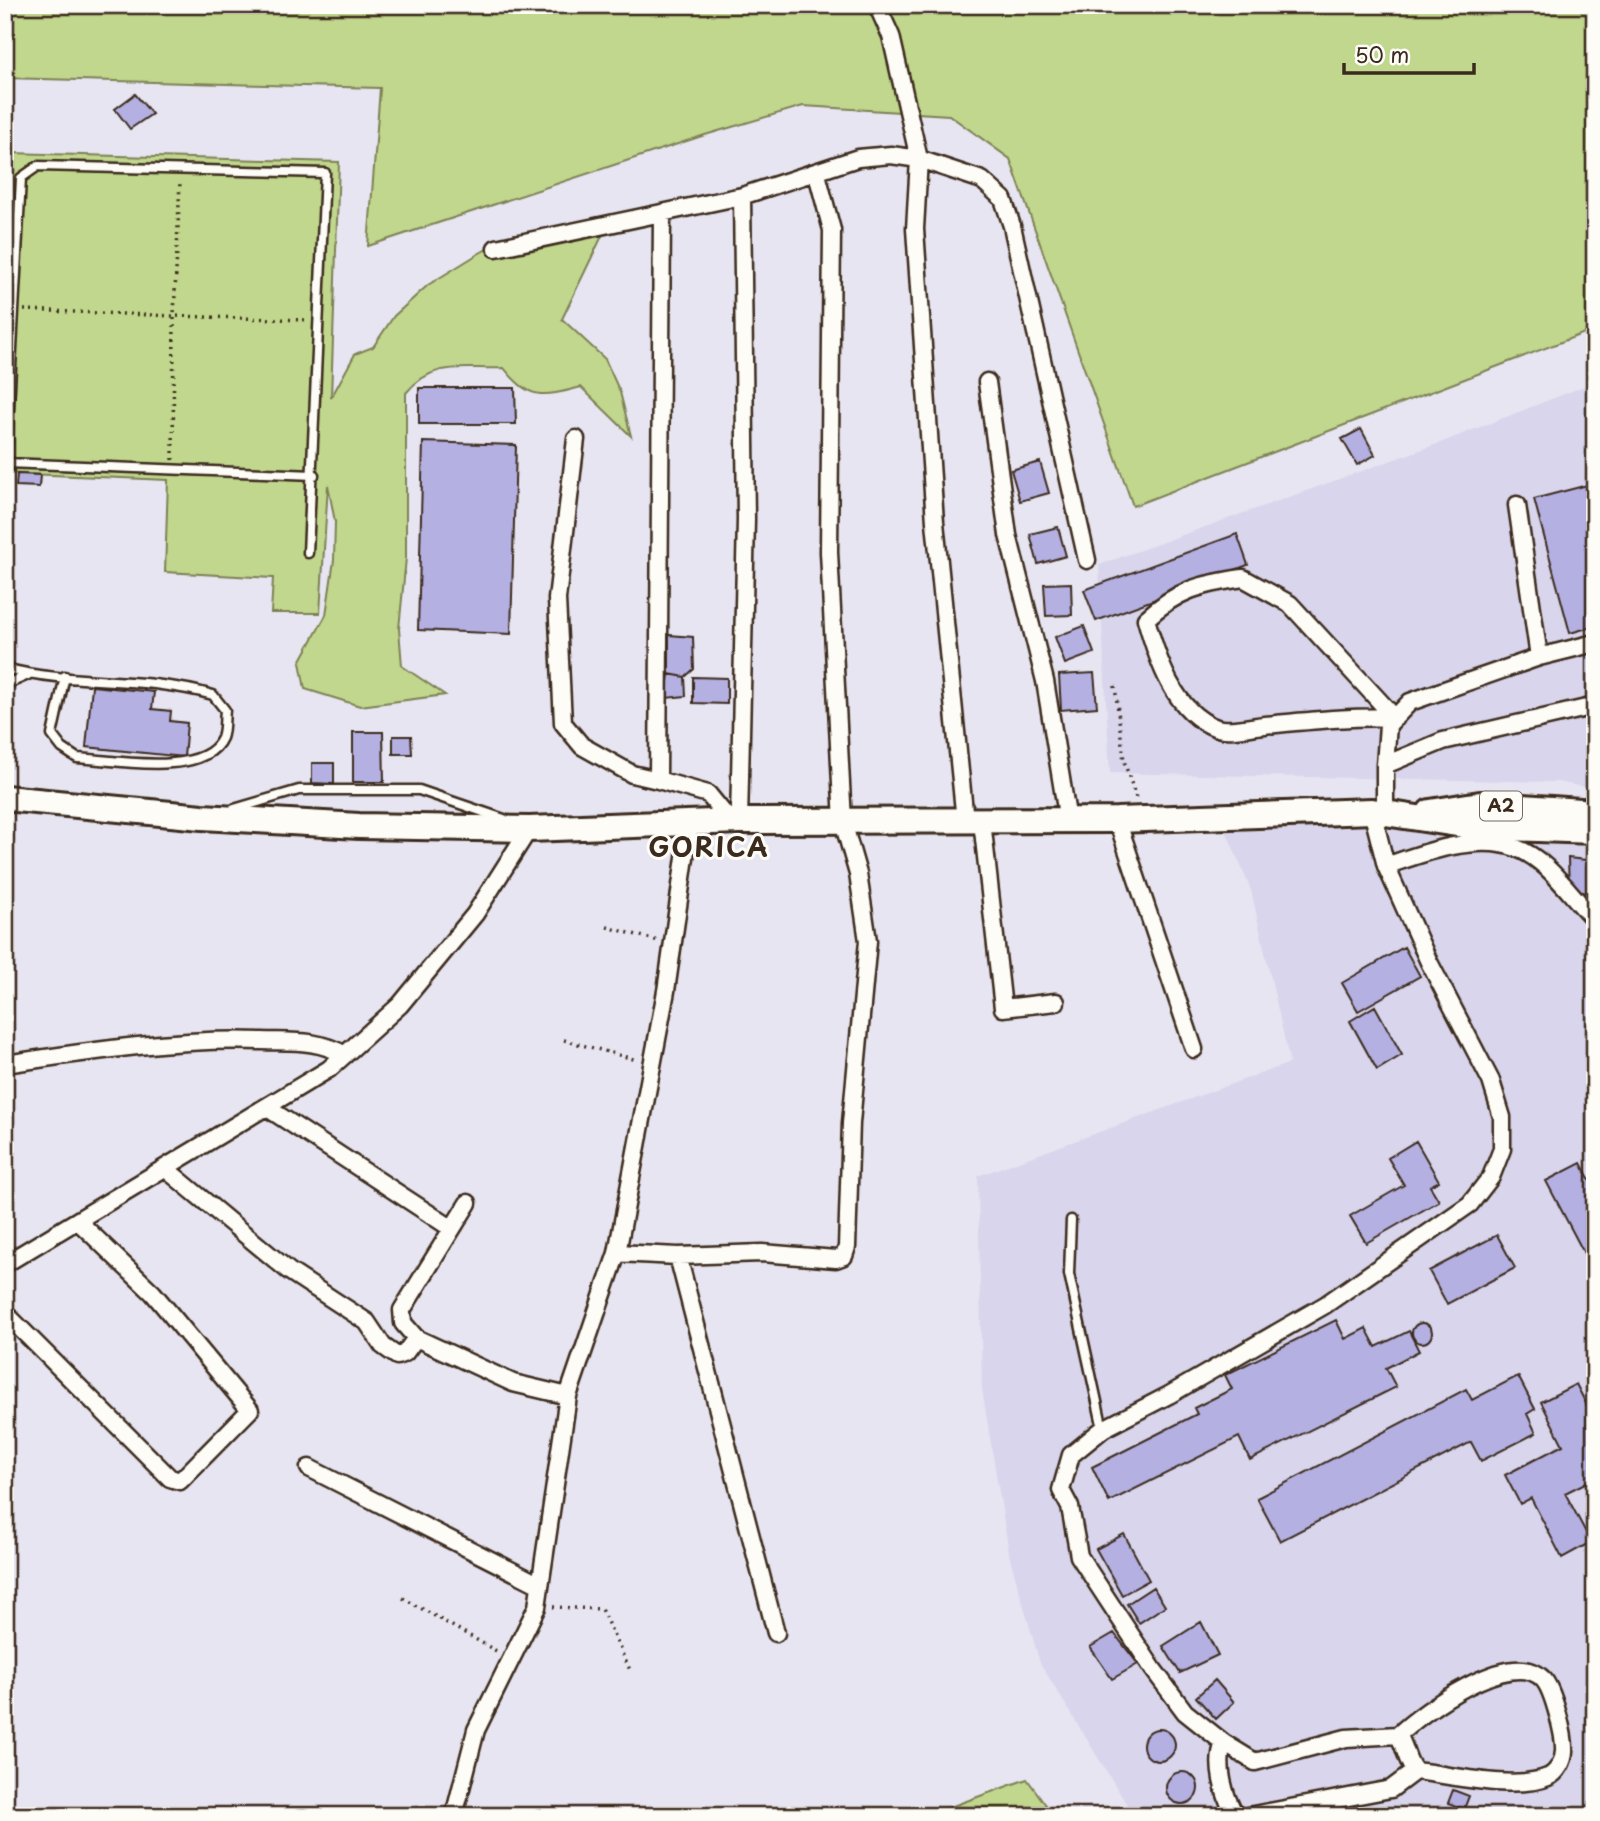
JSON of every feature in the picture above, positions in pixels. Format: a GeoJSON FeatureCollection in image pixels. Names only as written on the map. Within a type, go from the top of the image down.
{"type":"FeatureCollection","features":[{"type":"Feature","properties":{"kind":"main road","name":"A2"},"geometry":{"type":"LineString","coordinates":[[5,798],[202,817],[359,826],[530,829],[734,821],[1143,820],[1388,813],[1480,804],[1595,812]]}},
{"type":"Feature","properties":{"kind":"main road","name":"A2"},"geometry":{"type":"LineString","coordinates":[[1388,813],[1476,827],[1595,831]]}},
{"type":"Feature","properties":{"kind":"street"},"geometry":{"type":"LineString","coordinates":[[877,5],[891,36],[919,159],[915,229],[936,522],[974,821],[1003,1008],[1056,1002]]}},
{"type":"Feature","properties":{"kind":"street"},"geometry":{"type":"LineString","coordinates":[[496,248],[742,196],[817,174],[858,158],[891,155],[919,159],[982,180],[1003,199],[1012,226],[1087,560]]}},
{"type":"Feature","properties":{"kind":"street"},"geometry":{"type":"LineString","coordinates":[[617,1253],[678,1256],[762,1253],[836,1259],[844,1256],[848,1247],[851,1123],[868,942],[858,874],[843,822],[829,552],[832,230],[817,174]]}},
{"type":"Feature","properties":{"kind":"street"},"geometry":{"type":"LineString","coordinates":[[734,821],[746,519],[742,196]]}},
{"type":"Feature","properties":{"kind":"street"},"geometry":{"type":"LineString","coordinates":[[658,780],[662,214]]}},
{"type":"Feature","properties":{"kind":"street"},"geometry":{"type":"LineString","coordinates":[[987,382],[1008,535],[1045,681],[1068,821]]}},
{"type":"Feature","properties":{"kind":"street"},"geometry":{"type":"LineString","coordinates":[[576,439],[557,599],[563,723],[582,746],[632,774],[708,794],[734,821]]}},
{"type":"Feature","properties":{"kind":"street"},"geometry":{"type":"LineString","coordinates":[[1517,505],[1539,657]]}},
{"type":"Feature","properties":{"kind":"street"},"geometry":{"type":"LineString","coordinates":[[1243,579],[1290,604],[1395,718],[1366,716],[1218,728],[1191,712],[1172,688],[1154,647],[1146,619],[1165,601],[1199,584],[1243,579]]}},
{"type":"Feature","properties":{"kind":"street"},"geometry":{"type":"LineString","coordinates":[[1398,1735],[1405,1745],[1409,1765],[1415,1771],[1529,1782],[1551,1776],[1559,1768],[1564,1752],[1553,1699],[1543,1679],[1526,1670],[1502,1672],[1420,1714],[1398,1735],[1346,1738],[1255,1762],[1224,1743],[1185,1712],[1153,1670],[1079,1556],[1070,1507],[1061,1490],[1071,1455],[1103,1429],[1325,1305],[1470,1204],[1491,1177],[1502,1149],[1502,1116],[1491,1081],[1429,962],[1386,866],[1388,813],[1385,765],[1388,725],[1410,702],[1539,657],[1595,643]]}},
{"type":"Feature","properties":{"kind":"street"},"geometry":{"type":"LineString","coordinates":[[1385,765],[1443,741],[1595,706]]}},
{"type":"Feature","properties":{"kind":"street"},"geometry":{"type":"LineString","coordinates":[[1117,820],[1194,1049]]}},
{"type":"Feature","properties":{"kind":"street"},"geometry":{"type":"LineString","coordinates":[[454,1816],[476,1730],[509,1658],[537,1607],[568,1396],[617,1253],[673,944],[690,822]]}},
{"type":"Feature","properties":{"kind":"street"},"geometry":{"type":"LineString","coordinates":[[5,1264],[329,1069],[400,1005],[475,914],[530,829]]}},
{"type":"Feature","properties":{"kind":"street"},"geometry":{"type":"LineString","coordinates":[[1386,866],[1431,849],[1486,844],[1517,848],[1541,864],[1595,920]]}},
{"type":"Feature","properties":{"kind":"street"},"geometry":{"type":"LineString","coordinates":[[5,1064],[123,1045],[214,1039],[324,1043],[345,1055]]}},
{"type":"Feature","properties":{"kind":"street"},"geometry":{"type":"LineString","coordinates":[[266,1107],[451,1228]]}},
{"type":"Feature","properties":{"kind":"street"},"geometry":{"type":"LineString","coordinates":[[166,1169],[289,1271],[367,1322],[390,1352],[397,1356],[405,1353],[416,1338]]}},
{"type":"Feature","properties":{"kind":"street"},"geometry":{"type":"LineString","coordinates":[[468,1203],[402,1310],[403,1322],[416,1338],[513,1383],[568,1396]]}},
{"type":"Feature","properties":{"kind":"street"},"geometry":{"type":"LineString","coordinates":[[5,1313],[170,1478],[180,1481],[250,1410],[153,1293],[78,1221]]}},
{"type":"Feature","properties":{"kind":"street"},"geometry":{"type":"LineString","coordinates":[[678,1256],[776,1633]]}},
{"type":"Feature","properties":{"kind":"street"},"geometry":{"type":"LineString","coordinates":[[309,1468],[540,1585]]}},
{"type":"Feature","properties":{"kind":"street"},"geometry":{"type":"LineString","coordinates":[[1224,1743],[1220,1753],[1222,1770],[1228,1803],[1236,1816]]}},
{"type":"Feature","properties":{"kind":"street"},"geometry":{"type":"LineString","coordinates":[[1248,1816],[1391,1789],[1415,1771]]}},
{"type":"Feature","properties":{"kind":"lane"},"geometry":{"type":"LineString","coordinates":[[308,553],[314,475],[325,173],[38,166],[21,178],[6,464],[314,475]]}},
{"type":"Feature","properties":{"kind":"lane"},"geometry":{"type":"LineString","coordinates":[[5,668],[28,676],[65,676],[126,680],[213,695],[225,710],[222,737],[204,757],[185,764],[77,758],[62,748],[52,735],[65,676]]}},
{"type":"Feature","properties":{"kind":"lane"},"geometry":{"type":"LineString","coordinates":[[5,685],[28,676]]}},
{"type":"Feature","properties":{"kind":"lane"},"geometry":{"type":"LineString","coordinates":[[202,817],[299,790],[419,790],[530,829]]}},
{"type":"Feature","properties":{"kind":"lane"},"geometry":{"type":"LineString","coordinates":[[1071,1220],[1069,1275],[1103,1429]]}},
{"type":"Feature","properties":{"kind":"path"},"geometry":{"type":"LineString","coordinates":[[173,471],[174,316],[180,168]]}},
{"type":"Feature","properties":{"kind":"path"},"geometry":{"type":"LineString","coordinates":[[15,309],[319,321]]}},
{"type":"Feature","properties":{"kind":"path"},"geometry":{"type":"LineString","coordinates":[[1115,687],[1124,761],[1143,820]]}},
{"type":"Feature","properties":{"kind":"path"},"geometry":{"type":"LineString","coordinates":[[607,927],[631,936],[673,944]]}},
{"type":"Feature","properties":{"kind":"path"},"geometry":{"type":"LineString","coordinates":[[564,1040],[652,1064]]}},
{"type":"Feature","properties":{"kind":"path"},"geometry":{"type":"LineString","coordinates":[[403,1598],[509,1658]]}},
{"type":"Feature","properties":{"kind":"path"},"geometry":{"type":"LineString","coordinates":[[537,1607],[601,1609],[630,1670]]}},
{"type":"Feature","properties":{"kind":"shaded area"},"geometry":{"type":"Polygon","coordinates":[[[1595,382],[1595,789],[1558,782],[1110,773],[1099,565],[1440,443],[1595,382]]]}},
{"type":"Feature","properties":{"kind":"shaded area"},"geometry":{"type":"Polygon","coordinates":[[[1383,820],[1595,836],[1595,1816],[1134,1816],[1040,1663],[1010,1558],[982,1389],[978,1176],[1290,1063],[1251,890],[1224,826],[1383,820]]]}},
{"type":"Feature","properties":{"kind":"green space"},"geometry":{"type":"Polygon","coordinates":[[[5,5],[1595,5],[1595,329],[1133,506],[1010,159],[949,115],[803,106],[705,135],[368,246],[380,88],[5,78],[5,5]]]}},
{"type":"Feature","properties":{"kind":"green space"},"geometry":{"type":"Polygon","coordinates":[[[10,153],[339,162],[331,398],[355,354],[373,347],[394,316],[428,285],[478,254],[514,234],[602,236],[562,319],[605,359],[620,392],[631,436],[581,387],[538,394],[522,386],[504,368],[450,368],[428,375],[406,393],[406,558],[399,629],[402,666],[445,695],[360,706],[305,689],[300,662],[326,615],[334,560],[335,522],[328,485],[320,613],[271,613],[273,578],[165,572],[168,480],[5,473],[5,266],[10,153]]]}},
{"type":"Feature","properties":{"kind":"green space"},"geometry":{"type":"Polygon","coordinates":[[[1027,1779],[1054,1816],[940,1816],[939,1811],[1027,1779]]]}},
{"type":"Feature","properties":{"kind":"building"},"geometry":{"type":"Polygon","coordinates":[[[135,94],[152,114],[130,129],[115,109],[135,94]]]}},
{"type":"Feature","properties":{"kind":"building"},"geometry":{"type":"Polygon","coordinates":[[[419,388],[515,388],[516,424],[419,424],[419,388]]]}},
{"type":"Feature","properties":{"kind":"building"},"geometry":{"type":"Polygon","coordinates":[[[1361,429],[1375,455],[1357,465],[1342,439],[1361,429]]]}},
{"type":"Feature","properties":{"kind":"building"},"geometry":{"type":"Polygon","coordinates":[[[423,442],[516,445],[511,634],[418,630],[423,442]]]}},
{"type":"Feature","properties":{"kind":"building"},"geometry":{"type":"Polygon","coordinates":[[[1040,462],[1049,493],[1020,501],[1011,470],[1040,462]]]}},
{"type":"Feature","properties":{"kind":"building"},"geometry":{"type":"Polygon","coordinates":[[[17,474],[40,475],[39,487],[16,486],[17,474]]]}},
{"type":"Feature","properties":{"kind":"building"},"geometry":{"type":"Polygon","coordinates":[[[1595,483],[1595,626],[1570,633],[1534,499],[1595,483]]]}},
{"type":"Feature","properties":{"kind":"building"},"geometry":{"type":"Polygon","coordinates":[[[1058,527],[1066,556],[1038,564],[1030,534],[1058,527]]]}},
{"type":"Feature","properties":{"kind":"building"},"geometry":{"type":"Polygon","coordinates":[[[1237,534],[1248,565],[1096,621],[1084,590],[1237,534]]]}},
{"type":"Feature","properties":{"kind":"building"},"geometry":{"type":"Polygon","coordinates":[[[1071,583],[1072,615],[1046,616],[1044,584],[1071,583]]]}},
{"type":"Feature","properties":{"kind":"building"},"geometry":{"type":"Polygon","coordinates":[[[1084,626],[1094,653],[1065,664],[1055,637],[1084,626]]]}},
{"type":"Feature","properties":{"kind":"building"},"geometry":{"type":"Polygon","coordinates":[[[669,635],[693,637],[694,669],[685,677],[669,674],[669,635]]]}},
{"type":"Feature","properties":{"kind":"building"},"geometry":{"type":"Polygon","coordinates":[[[1094,673],[1097,707],[1061,710],[1059,675],[1094,673]]]}},
{"type":"Feature","properties":{"kind":"building"},"geometry":{"type":"Polygon","coordinates":[[[669,674],[685,677],[686,696],[666,698],[669,674]]]}},
{"type":"Feature","properties":{"kind":"building"},"geometry":{"type":"Polygon","coordinates":[[[693,677],[727,678],[727,704],[693,703],[693,677]]]}},
{"type":"Feature","properties":{"kind":"building"},"geometry":{"type":"Polygon","coordinates":[[[92,686],[154,692],[152,709],[171,711],[170,721],[187,723],[184,757],[86,747],[92,686]]]}},
{"type":"Feature","properties":{"kind":"building"},"geometry":{"type":"Polygon","coordinates":[[[353,732],[383,732],[384,782],[353,782],[353,732]]]}},
{"type":"Feature","properties":{"kind":"building"},"geometry":{"type":"Polygon","coordinates":[[[393,736],[411,736],[412,754],[393,754],[393,736]]]}},
{"type":"Feature","properties":{"kind":"building"},"geometry":{"type":"Polygon","coordinates":[[[312,763],[334,763],[334,784],[312,783],[312,763]]]}},
{"type":"Feature","properties":{"kind":"building"},"geometry":{"type":"Polygon","coordinates":[[[1568,858],[1595,861],[1595,894],[1569,890],[1568,858]]]}},
{"type":"Feature","properties":{"kind":"building"},"geometry":{"type":"Polygon","coordinates":[[[1404,947],[1420,976],[1358,1011],[1342,983],[1404,947]]]}},
{"type":"Feature","properties":{"kind":"building"},"geometry":{"type":"Polygon","coordinates":[[[1375,1006],[1402,1055],[1377,1070],[1350,1021],[1375,1006]]]}},
{"type":"Feature","properties":{"kind":"building"},"geometry":{"type":"Polygon","coordinates":[[[1416,1141],[1439,1181],[1430,1186],[1439,1201],[1366,1243],[1350,1216],[1404,1185],[1388,1158],[1416,1141]]]}},
{"type":"Feature","properties":{"kind":"building"},"geometry":{"type":"Polygon","coordinates":[[[1581,1163],[1595,1190],[1595,1274],[1546,1181],[1581,1163]]]}},
{"type":"Feature","properties":{"kind":"building"},"geometry":{"type":"Polygon","coordinates":[[[1497,1235],[1515,1268],[1447,1304],[1429,1271],[1497,1235]]]}},
{"type":"Feature","properties":{"kind":"building"},"geometry":{"type":"Polygon","coordinates":[[[1336,1320],[1345,1339],[1366,1328],[1376,1347],[1409,1331],[1419,1351],[1386,1368],[1396,1387],[1250,1460],[1239,1437],[1109,1502],[1092,1467],[1197,1414],[1194,1408],[1232,1389],[1225,1375],[1336,1320]]]}},
{"type":"Feature","properties":{"kind":"building"},"geometry":{"type":"Polygon","coordinates":[[[1418,1323],[1426,1323],[1432,1333],[1426,1343],[1418,1343],[1412,1337],[1412,1329],[1418,1323]]]}},
{"type":"Feature","properties":{"kind":"building"},"geometry":{"type":"Polygon","coordinates":[[[1518,1376],[1535,1409],[1527,1414],[1536,1433],[1481,1461],[1471,1442],[1280,1541],[1257,1498],[1466,1389],[1472,1400],[1518,1376]]]}},
{"type":"Feature","properties":{"kind":"building"},"geometry":{"type":"Polygon","coordinates":[[[1576,1384],[1595,1421],[1595,1497],[1587,1482],[1565,1493],[1591,1542],[1562,1558],[1531,1498],[1520,1504],[1505,1475],[1563,1445],[1541,1402],[1576,1384]]]}},
{"type":"Feature","properties":{"kind":"building"},"geometry":{"type":"Polygon","coordinates":[[[1124,1534],[1149,1580],[1122,1595],[1096,1549],[1124,1534]]]}},
{"type":"Feature","properties":{"kind":"building"},"geometry":{"type":"Polygon","coordinates":[[[1153,1587],[1165,1606],[1139,1623],[1127,1604],[1153,1587]]]}},
{"type":"Feature","properties":{"kind":"building"},"geometry":{"type":"Polygon","coordinates":[[[1201,1622],[1218,1655],[1180,1673],[1163,1646],[1201,1622]]]}},
{"type":"Feature","properties":{"kind":"building"},"geometry":{"type":"Polygon","coordinates":[[[1114,1633],[1138,1664],[1112,1679],[1090,1647],[1114,1633]]]}},
{"type":"Feature","properties":{"kind":"building"},"geometry":{"type":"Polygon","coordinates":[[[1215,1680],[1234,1702],[1216,1719],[1196,1697],[1215,1680]]]}},
{"type":"Feature","properties":{"kind":"building"},"geometry":{"type":"Polygon","coordinates":[[[1159,1729],[1170,1734],[1175,1745],[1170,1756],[1159,1761],[1148,1756],[1143,1745],[1148,1734],[1159,1729]]]}},
{"type":"Feature","properties":{"kind":"building"},"geometry":{"type":"Polygon","coordinates":[[[1182,1772],[1193,1777],[1198,1788],[1193,1799],[1182,1804],[1171,1799],[1166,1788],[1171,1777],[1182,1772]]]}},
{"type":"Feature","properties":{"kind":"building"},"geometry":{"type":"Polygon","coordinates":[[[1453,1790],[1469,1796],[1464,1809],[1448,1803],[1453,1790]]]}},
{"type":"Feature","properties":{"kind":"district","name":"GORICA"},"geometry":{"type":"Point","coordinates":[709,848]}}]}
